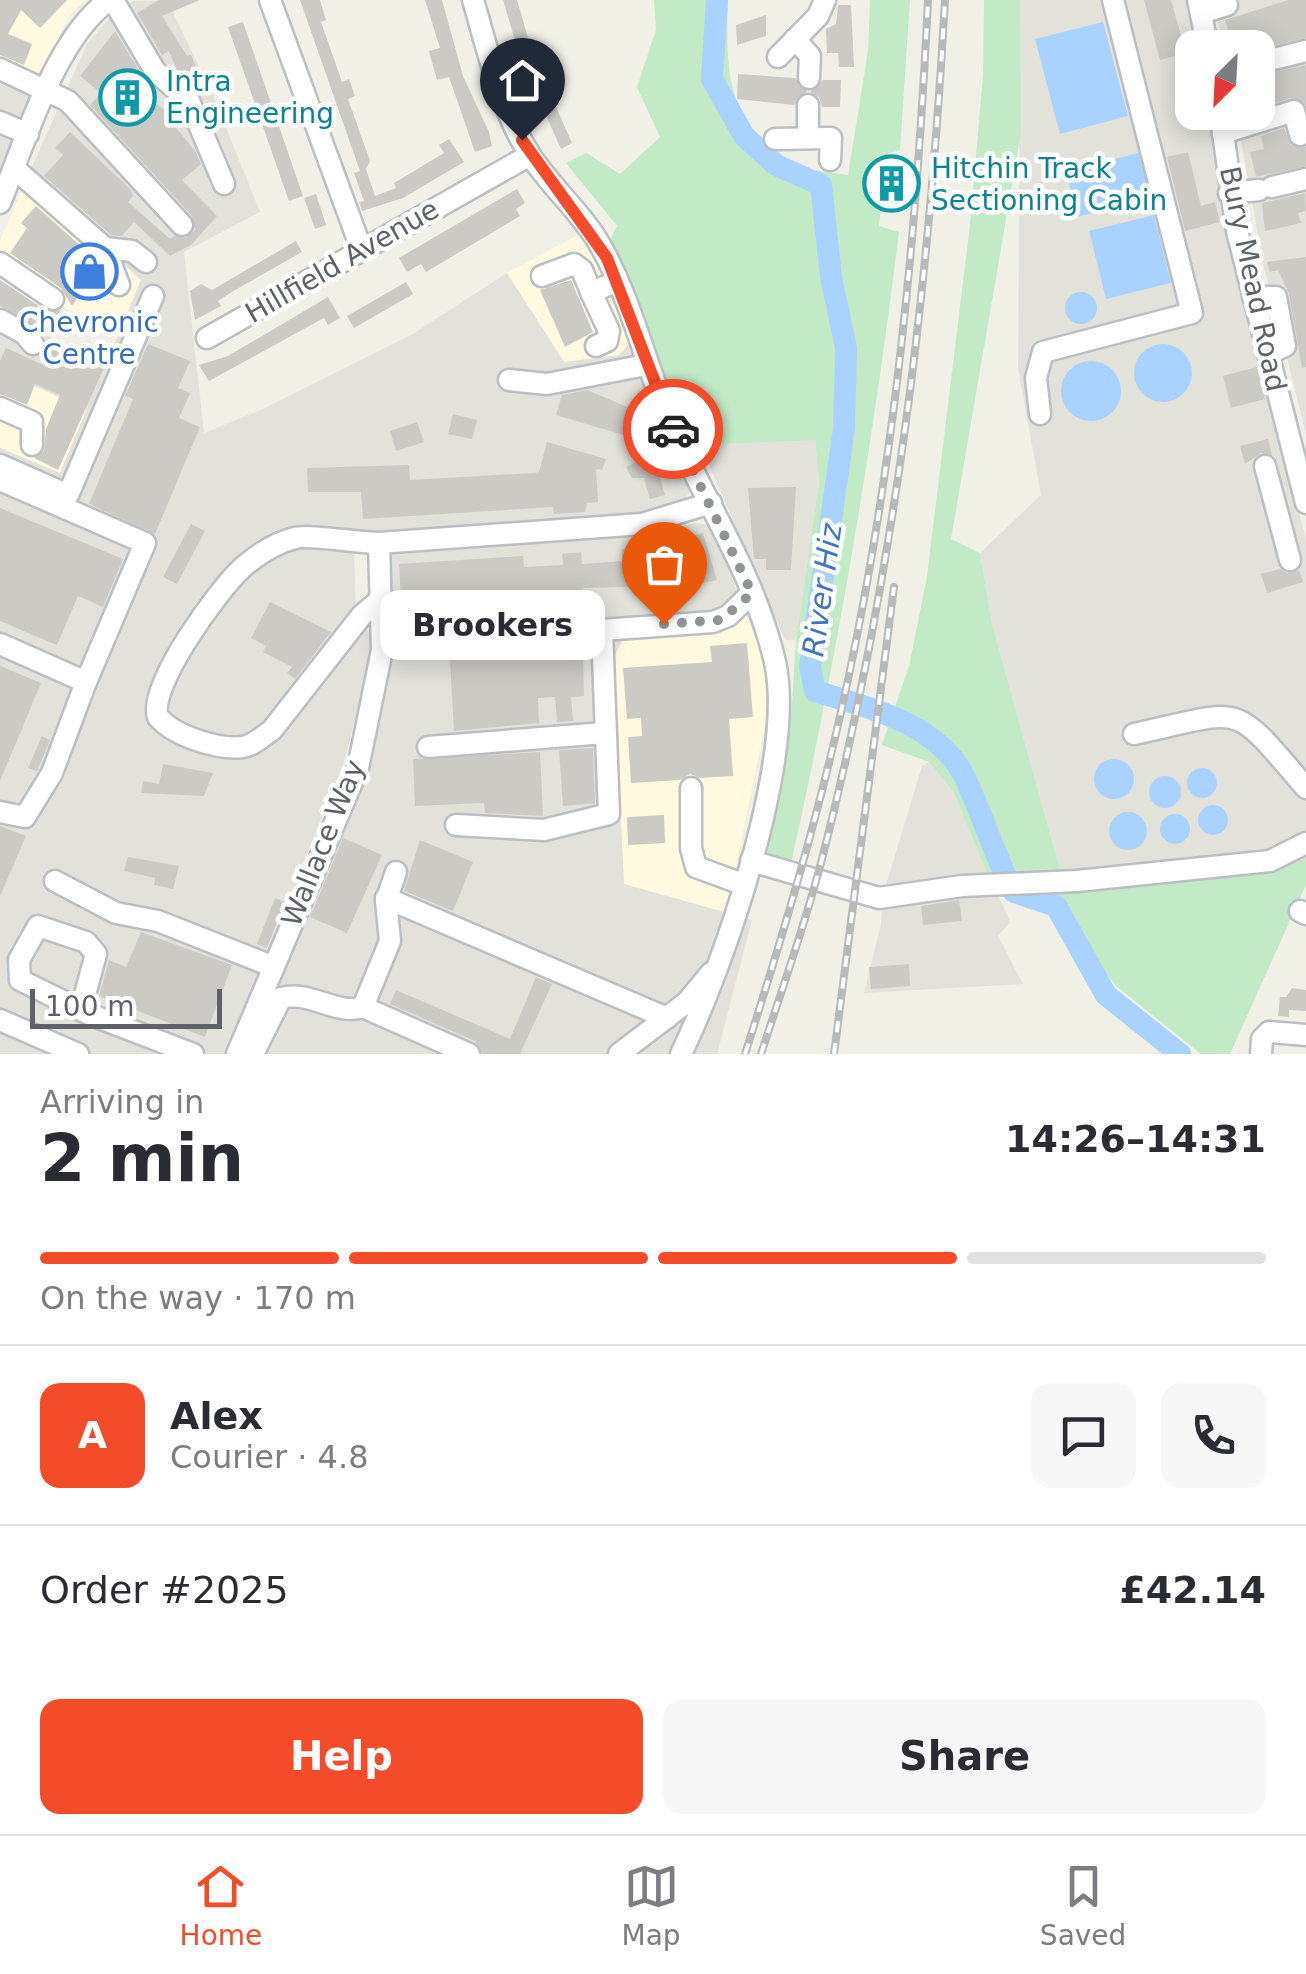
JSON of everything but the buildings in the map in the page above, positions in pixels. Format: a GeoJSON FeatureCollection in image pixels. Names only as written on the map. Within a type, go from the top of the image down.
{"type":"FeatureCollection","features":[{"type":"Feature","properties":{"kind":"street"},"geometry":{"type":"LineString","coordinates":[[0,203],[72,39],[111,0],[155,71],[189,100],[224,184]]}},
{"type":"Feature","properties":{"kind":"street"},"geometry":{"type":"LineString","coordinates":[[270,0],[362,251]]}},
{"type":"Feature","properties":{"kind":"street"},"geometry":{"type":"LineString","coordinates":[[472,0],[506,102],[530,155],[588,227],[616,282],[646,365],[752,593],[775,662],[778,702],[773,762],[751,861],[724,951],[681,1054]]}},
{"type":"Feature","properties":{"kind":"street"},"geometry":{"type":"LineString","coordinates":[[778,57],[818,16],[825,0]]}},
{"type":"Feature","properties":{"kind":"street"},"geometry":{"type":"LineString","coordinates":[[1040,414],[1036,378],[1044,352],[1192,313],[1113,0]]}},
{"type":"Feature","properties":{"kind":"street"},"geometry":{"type":"LineString","coordinates":[[1199,6],[1227,6]]}},
{"type":"Feature","properties":{"kind":"street"},"geometry":{"type":"LineString","coordinates":[[795,39],[810,56],[809,78]]}},
{"type":"Feature","properties":{"kind":"street"},"geometry":{"type":"LineString","coordinates":[[1275,58],[1306,51]]}},
{"type":"Feature","properties":{"kind":"street"},"geometry":{"type":"LineString","coordinates":[[0,69],[68,101],[182,225]]}},
{"type":"Feature","properties":{"kind":"street"},"geometry":{"type":"LineString","coordinates":[[808,106],[808,138]]}},
{"type":"Feature","properties":{"kind":"street"},"geometry":{"type":"LineString","coordinates":[[1275,114],[1294,111],[1300,135]]}},
{"type":"Feature","properties":{"kind":"street"},"geometry":{"type":"LineString","coordinates":[[0,122],[28,134]]}},
{"type":"Feature","properties":{"kind":"street","name":"Bury Mead Road"},"geometry":{"type":"LineString","coordinates":[[1223,130],[1230,194],[1253,297],[1305,497]]}},
{"type":"Feature","properties":{"kind":"street"},"geometry":{"type":"LineString","coordinates":[[775,139],[831,138],[830,160]]}},
{"type":"Feature","properties":{"kind":"street","name":"Hillfield Avenue"},"geometry":{"type":"LineString","coordinates":[[207,338],[530,155]]}},
{"type":"Feature","properties":{"kind":"street"},"geometry":{"type":"LineString","coordinates":[[14,168],[104,248],[119,285]]}},
{"type":"Feature","properties":{"kind":"street"},"geometry":{"type":"LineString","coordinates":[[1230,194],[1306,179]]}},
{"type":"Feature","properties":{"kind":"street"},"geometry":{"type":"LineString","coordinates":[[104,248],[132,251],[146,262]]}},
{"type":"Feature","properties":{"kind":"street"},"geometry":{"type":"LineString","coordinates":[[0,263],[53,299]]}},
{"type":"Feature","properties":{"kind":"street"},"geometry":{"type":"LineString","coordinates":[[542,276],[574,264],[582,270],[609,331],[607,341],[596,346]]}},
{"type":"Feature","properties":{"kind":"street"},"geometry":{"type":"LineString","coordinates":[[592,292],[616,282]]}},
{"type":"Feature","properties":{"kind":"street"},"geometry":{"type":"LineString","coordinates":[[0,465],[68,495],[153,296]]}},
{"type":"Feature","properties":{"kind":"street"},"geometry":{"type":"LineString","coordinates":[[0,320],[25,334],[33,344]]}},
{"type":"Feature","properties":{"kind":"street"},"geometry":{"type":"LineString","coordinates":[[509,380],[546,384],[646,365]]}},
{"type":"Feature","properties":{"kind":"street"},"geometry":{"type":"LineString","coordinates":[[0,408],[32,422],[32,445]]}},
{"type":"Feature","properties":{"kind":"street"},"geometry":{"type":"LineString","coordinates":[[1265,466],[1290,560]]}},
{"type":"Feature","properties":{"kind":"street"},"geometry":{"type":"LineString","coordinates":[[0,480],[146,543],[52,773],[25,818],[0,812]]}},
{"type":"Feature","properties":{"kind":"street"},"geometry":{"type":"LineString","coordinates":[[1277,510],[1305,497]]}},
{"type":"Feature","properties":{"kind":"street"},"geometry":{"type":"LineString","coordinates":[[382,598],[362,616],[272,730],[253,744],[213,744],[169,727],[158,717],[158,692],[175,658],[238,571],[260,552],[300,536],[378,543],[642,524],[711,504]]}},
{"type":"Feature","properties":{"kind":"street","name":"Wallace Way"},"geometry":{"type":"LineString","coordinates":[[243,1054],[274,966],[358,768],[382,650],[378,543]]}},
{"type":"Feature","properties":{"kind":"street"},"geometry":{"type":"LineString","coordinates":[[456,826],[544,830],[606,816],[610,810],[602,630],[712,622],[728,616],[752,593]]}},
{"type":"Feature","properties":{"kind":"street"},"geometry":{"type":"LineString","coordinates":[[0,644],[86,682]]}},
{"type":"Feature","properties":{"kind":"street"},"geometry":{"type":"LineString","coordinates":[[1134,734],[1230,714],[1251,723],[1306,788]]}},
{"type":"Feature","properties":{"kind":"street"},"geometry":{"type":"LineString","coordinates":[[428,747],[604,733]]}},
{"type":"Feature","properties":{"kind":"street"},"geometry":{"type":"LineString","coordinates":[[691,788],[692,861],[704,873],[742,895]]}},
{"type":"Feature","properties":{"kind":"street"},"geometry":{"type":"LineString","coordinates":[[751,861],[879,898],[1270,862],[1306,843]]}},
{"type":"Feature","properties":{"kind":"street"},"geometry":{"type":"LineString","coordinates":[[363,1007],[390,941],[385,930],[386,898],[396,872]]}},
{"type":"Feature","properties":{"kind":"street"},"geometry":{"type":"LineString","coordinates":[[54,881],[116,913],[158,921],[274,966]]}},
{"type":"Feature","properties":{"kind":"street"},"geometry":{"type":"LineString","coordinates":[[386,898],[667,1018]]}},
{"type":"Feature","properties":{"kind":"street"},"geometry":{"type":"LineString","coordinates":[[81,1009],[96,954],[86,942],[38,926],[19,960],[20,980],[81,1009],[194,1054]]}},
{"type":"Feature","properties":{"kind":"street"},"geometry":{"type":"LineString","coordinates":[[620,1054],[687,1002],[724,951]]}},
{"type":"Feature","properties":{"kind":"street"},"geometry":{"type":"LineString","coordinates":[[243,1054],[281,998],[305,995],[350,1011],[363,1007],[468,1054]]}},
{"type":"Feature","properties":{"kind":"street"},"geometry":{"type":"LineString","coordinates":[[0,1020],[78,1054]]}},
{"type":"Feature","properties":{"kind":"street"},"geometry":{"type":"LineString","coordinates":[[1261,1054],[1262,1038],[1269,1032],[1306,1034]]}},
{"type":"Feature","properties":{"kind":"shaded area"},"geometry":{"type":"Polygon","coordinates":[[[0,0],[85,0],[69,16],[37,82],[0,66],[0,0]]]}},
{"type":"Feature","properties":{"kind":"shaded area"},"geometry":{"type":"Polygon","coordinates":[[[167,0],[215,100],[260,212],[184,252],[204,433],[263,409],[411,335],[507,273],[564,362],[619,355],[629,344],[693,485],[684,501],[646,512],[353,534],[356,606],[374,644],[345,759],[227,1054],[0,1054],[0,448],[60,473],[87,409],[0,371],[0,310],[105,366],[141,280],[26,180],[87,44],[111,17],[133,1],[167,0]]]}},
{"type":"Feature","properties":{"kind":"shaded area"},"geometry":{"type":"Polygon","coordinates":[[[1020,0],[1190,0],[1196,30],[1175,30],[1175,130],[1215,130],[1224,225],[1306,539],[1306,859],[1061,873],[992,624],[980,553],[1041,495],[1018,368],[1020,0]]]}},
{"type":"Feature","properties":{"kind":"shaded area"},"geometry":{"type":"Polygon","coordinates":[[[1213,0],[1306,0],[1306,434],[1263,263],[1239,130],[1275,130],[1275,30],[1220,30],[1213,0]]]}},
{"type":"Feature","properties":{"kind":"shaded area"},"geometry":{"type":"Polygon","coordinates":[[[0,66],[37,82],[0,168],[0,66]]]}},
{"type":"Feature","properties":{"kind":"shaded area"},"geometry":{"type":"Polygon","coordinates":[[[26,180],[141,280],[117,338],[0,268],[0,241],[26,180]]]}},
{"type":"Feature","properties":{"kind":"shaded area"},"geometry":{"type":"Polygon","coordinates":[[[578,235],[595,253],[629,344],[619,355],[564,362],[507,273],[578,235]]]}},
{"type":"Feature","properties":{"kind":"shaded area"},"geometry":{"type":"Polygon","coordinates":[[[0,371],[87,409],[60,473],[0,448],[0,371]]]}},
{"type":"Feature","properties":{"kind":"shaded area"},"geometry":{"type":"Polygon","coordinates":[[[815,439],[819,482],[796,640],[785,640],[700,444],[815,439]]]}},
{"type":"Feature","properties":{"kind":"shaded area"},"geometry":{"type":"Polygon","coordinates":[[[695,523],[712,526],[746,615],[723,631],[623,639],[613,658],[624,884],[752,920],[717,1054],[242,1054],[362,776],[395,613],[390,555],[654,534],[695,523]]]}},
{"type":"Feature","properties":{"kind":"shaded area"},"geometry":{"type":"Polygon","coordinates":[[[746,615],[762,653],[769,704],[727,912],[624,885],[613,658],[623,639],[723,631],[746,615]]]}},
{"type":"Feature","properties":{"kind":"shaded area"},"geometry":{"type":"Polygon","coordinates":[[[929,762],[954,793],[1010,922],[998,936],[1023,984],[864,993],[881,924],[883,895],[922,766],[929,762]]]}},
{"type":"Feature","properties":{"kind":"green space"},"geometry":{"type":"Polygon","coordinates":[[[654,0],[728,0],[730,72],[740,109],[750,126],[784,166],[848,175],[868,51],[870,0],[910,0],[900,150],[887,154],[879,226],[899,232],[889,312],[838,631],[790,868],[767,855],[791,719],[796,640],[819,482],[815,440],[692,445],[608,243],[617,226],[566,163],[586,153],[620,174],[660,137],[637,87],[656,30],[654,0]]]}},
{"type":"Feature","properties":{"kind":"green space"},"geometry":{"type":"Polygon","coordinates":[[[984,0],[1020,0],[1021,132],[951,539],[980,553],[992,624],[1061,873],[990,880],[954,793],[929,762],[882,745],[909,666],[927,576],[970,225],[983,75],[984,0]]]}},
{"type":"Feature","properties":{"kind":"green space"},"geometry":{"type":"Polygon","coordinates":[[[1306,859],[1306,885],[1230,1054],[1201,1054],[1116,986],[1042,893],[1306,859]]]}},
{"type":"Feature","properties":{"kind":"water"},"geometry":{"type":"Polygon","coordinates":[[[1103,22],[1128,116],[1060,134],[1035,39],[1103,22]]]}},
{"type":"Feature","properties":{"kind":"water"},"geometry":{"type":"Polygon","coordinates":[[[1147,151],[1159,197],[1077,217],[1066,171],[1147,151]]]}},
{"type":"Feature","properties":{"kind":"water"},"geometry":{"type":"Polygon","coordinates":[[[1154,215],[1171,283],[1106,299],[1089,231],[1154,215]]]}},
{"type":"Feature","properties":{"kind":"water"},"geometry":{"type":"Polygon","coordinates":[[[1081,292],[1093,296],[1097,308],[1093,320],[1081,324],[1069,320],[1065,308],[1069,296],[1081,292]]]}},
{"type":"Feature","properties":{"kind":"water"},"geometry":{"type":"Polygon","coordinates":[[[1163,344],[1183,353],[1192,373],[1183,393],[1163,402],[1143,393],[1134,373],[1143,353],[1163,344]]]}},
{"type":"Feature","properties":{"kind":"water"},"geometry":{"type":"Polygon","coordinates":[[[1091,361],[1112,370],[1121,391],[1112,412],[1091,421],[1070,412],[1061,391],[1070,370],[1091,361]]]}},
{"type":"Feature","properties":{"kind":"water"},"geometry":{"type":"Polygon","coordinates":[[[1114,759],[1128,765],[1134,779],[1128,793],[1114,799],[1100,793],[1094,779],[1100,765],[1114,759]]]}},
{"type":"Feature","properties":{"kind":"water"},"geometry":{"type":"Polygon","coordinates":[[[1202,768],[1213,772],[1217,783],[1213,794],[1202,798],[1191,794],[1187,783],[1191,772],[1202,768]]]}},
{"type":"Feature","properties":{"kind":"water"},"geometry":{"type":"Polygon","coordinates":[[[1165,776],[1176,781],[1181,792],[1176,803],[1165,808],[1154,803],[1149,792],[1154,781],[1165,776]]]}},
{"type":"Feature","properties":{"kind":"water"},"geometry":{"type":"Polygon","coordinates":[[[1213,805],[1224,809],[1228,820],[1224,831],[1213,835],[1202,831],[1198,820],[1202,809],[1213,805]]]}},
{"type":"Feature","properties":{"kind":"water"},"geometry":{"type":"Polygon","coordinates":[[[1128,812],[1142,817],[1147,831],[1142,845],[1128,850],[1114,845],[1109,831],[1114,817],[1128,812]]]}},
{"type":"Feature","properties":{"kind":"water"},"geometry":{"type":"Polygon","coordinates":[[[1175,814],[1189,823],[1190,829],[1181,843],[1175,844],[1161,835],[1160,829],[1169,815],[1175,814]]]}},
{"type":"Feature","properties":{"kind":"waterway","name":"River Hiz"},"geometry":{"type":"LineString","coordinates":[[717,0],[712,79],[744,136],[776,165],[821,185],[831,277],[846,348],[844,429],[810,666],[815,691],[900,720],[938,744],[965,778],[1014,892],[1056,906],[1106,995],[1180,1054]]}},
{"type":"Feature","properties":{"kind":"railway"},"geometry":{"type":"LineString","coordinates":[[745,1054],[815,819],[880,508],[911,254],[928,0]]}},
{"type":"Feature","properties":{"kind":"railway"},"geometry":{"type":"LineString","coordinates":[[761,1054],[822,859],[869,647],[888,540],[918,325],[945,0]]}},
{"type":"Feature","properties":{"kind":"railway"},"geometry":{"type":"LineString","coordinates":[[834,1054],[894,587]]}},
{"type":"Feature","properties":{"kind":"way so far"},"geometry":{"type":"LineString","coordinates":[[664,624],[721,620],[752,593],[673,429]]}},
{"type":"Feature","properties":{"kind":"place","name":"Intra Engineering"},"geometry":{"type":"Point","coordinates":[127,97]}},
{"type":"Feature","properties":{"kind":"place","name":"Hitchin Track Sectioning Cabin"},"geometry":{"type":"Point","coordinates":[892,184]}},
{"type":"Feature","properties":{"kind":"place","name":"Chevronic Centre"},"geometry":{"type":"Point","coordinates":[89,271]}},
{"type":"Feature","properties":{"kind":"place","name":"Brookers"},"geometry":{"type":"Point","coordinates":[664,624]}},
{"type":"Feature","properties":{"kind":"route"},"geometry":{"type":"LineString","coordinates":[[522,140],[607,258],[673,429]]}}]}
